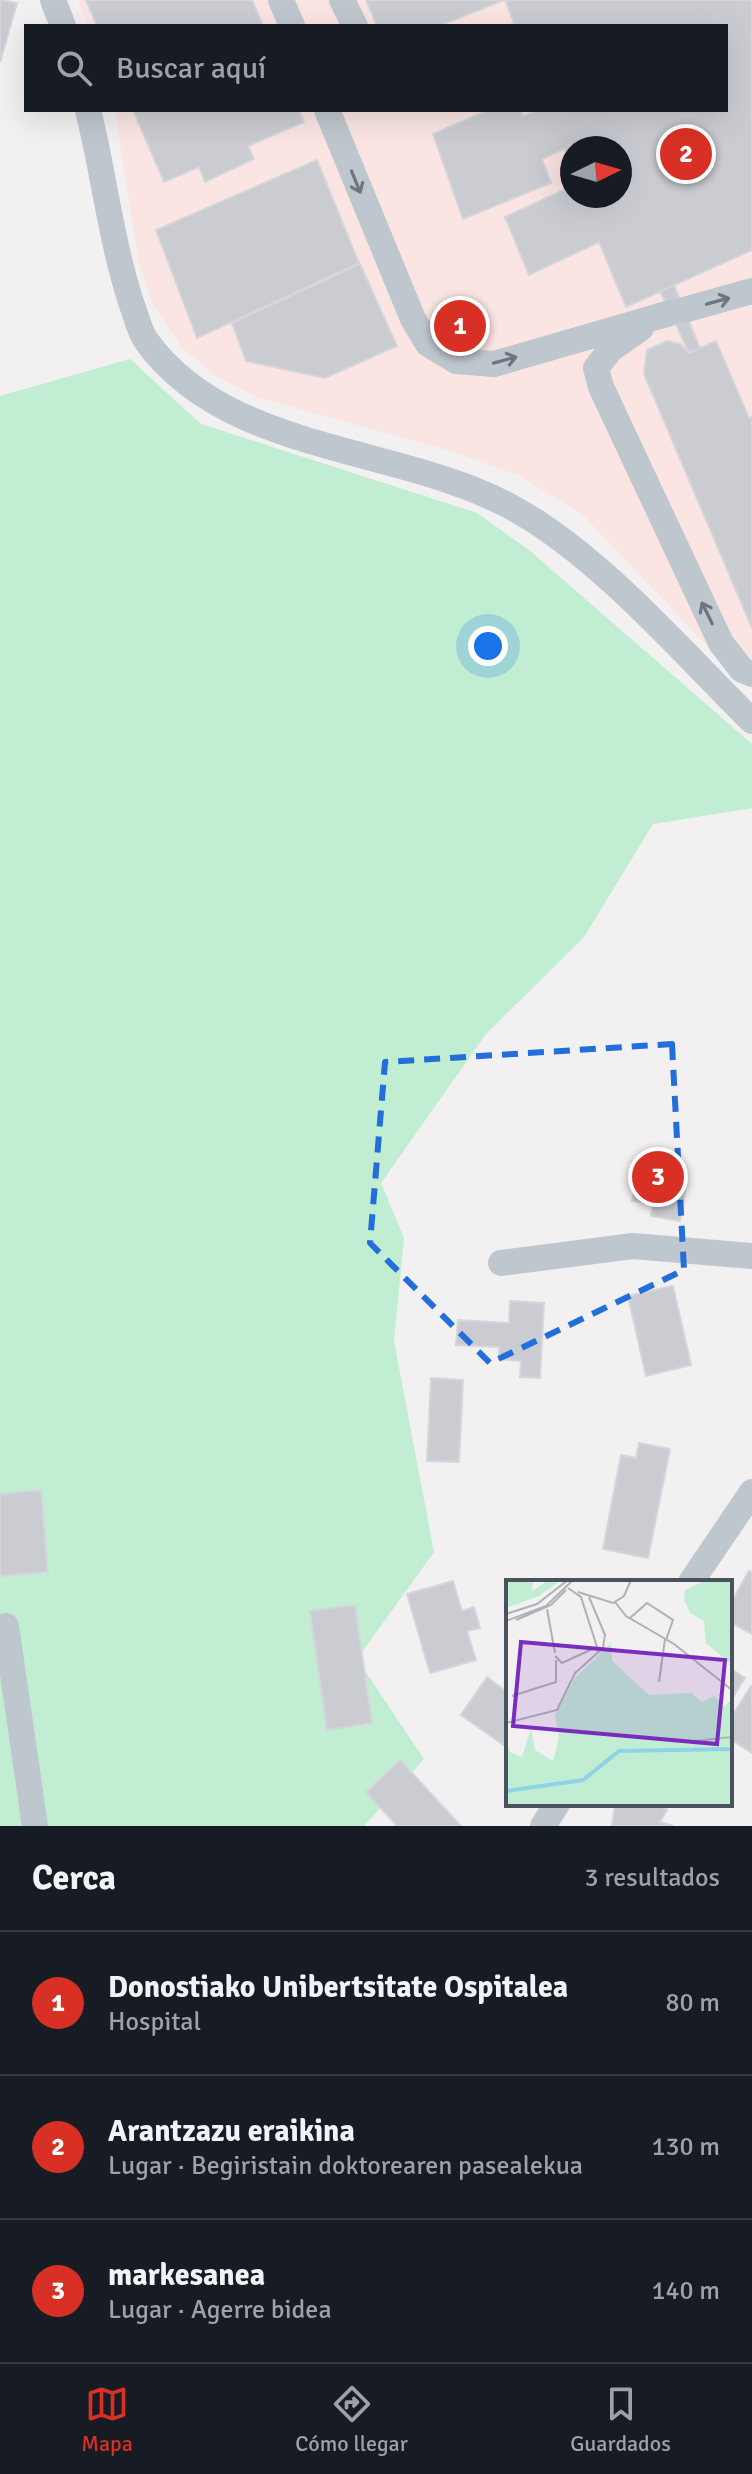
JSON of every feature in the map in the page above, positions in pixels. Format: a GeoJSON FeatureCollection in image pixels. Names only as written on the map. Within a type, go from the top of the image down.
{"type":"FeatureCollection","features":[{"type":"Feature","properties":{"kind":"street"},"geometry":{"type":"LineString","coordinates":[[53,0],[62,24]]}},
{"type":"Feature","properties":{"kind":"street"},"geometry":{"type":"LineString","coordinates":[[281,0],[291,24]]}},
{"type":"Feature","properties":{"kind":"street"},"geometry":{"type":"LineString","coordinates":[[342,0],[354,24]]}},
{"type":"Feature","properties":{"kind":"street"},"geometry":{"type":"LineString","coordinates":[[88,112],[122,275],[143,337],[175,373],[245,419],[326,446],[467,484],[515,509],[580,554],[752,721]]}},
{"type":"Feature","properties":{"kind":"street"},"geometry":{"type":"LineString","coordinates":[[328,112],[413,319],[428,344],[456,361],[494,364],[752,291]]}},
{"type":"Feature","properties":{"kind":"street"},"geometry":{"type":"LineString","coordinates":[[671,313],[611,349],[596,368],[614,416],[721,643],[742,670],[752,674]]}},
{"type":"Feature","properties":{"kind":"street"},"geometry":{"type":"LineString","coordinates":[[501,1263],[633,1246],[752,1256]]}},
{"type":"Feature","properties":{"kind":"street"},"geometry":{"type":"LineString","coordinates":[[692,1580],[752,1492]]}},
{"type":"Feature","properties":{"kind":"street"},"geometry":{"type":"LineString","coordinates":[[6,1626],[35,1826]]}},
{"type":"Feature","properties":{"kind":"street"},"geometry":{"type":"LineString","coordinates":[[543,1826],[556,1806]]}},
{"type":"Feature","properties":{"kind":"highlighted area"},"geometry":{"type":"Polygon","coordinates":[[[672,1044],[684,1270],[490,1363],[370,1243],[385,1062],[672,1044]]]}},
{"type":"Feature","properties":{"kind":"shaded area"},"geometry":{"type":"Polygon","coordinates":[[[78,0],[752,0],[752,689],[732,672],[583,515],[520,476],[451,451],[260,398],[217,377],[182,348],[153,304],[139,265],[115,112],[728,112],[728,24],[87,24],[78,0]]]}},
{"type":"Feature","properties":{"kind":"green space"},"geometry":{"type":"Polygon","coordinates":[[[130,359],[201,424],[477,513],[529,550],[752,744],[752,808],[653,824],[584,937],[486,1034],[381,1183],[404,1238],[394,1341],[434,1552],[357,1659],[424,1759],[364,1826],[0,1826],[0,396],[130,359]]]}},
{"type":"Feature","properties":{"kind":"building"},"geometry":{"type":"Polygon","coordinates":[[[0,0],[17,3],[0,62],[0,0]]]}},
{"type":"Feature","properties":{"kind":"building"},"geometry":{"type":"Polygon","coordinates":[[[86,0],[252,0],[262,24],[96,24],[86,0]]]}},
{"type":"Feature","properties":{"kind":"building"},"geometry":{"type":"Polygon","coordinates":[[[366,0],[504,0],[444,24],[376,24],[366,0]]]}},
{"type":"Feature","properties":{"kind":"building"},"geometry":{"type":"Polygon","coordinates":[[[505,0],[752,0],[752,250],[626,307],[599,242],[529,275],[505,217],[560,192],[560,208],[632,208],[632,136],[560,136],[560,151],[542,159],[551,183],[463,219],[433,134],[483,112],[521,112],[523,116],[535,112],[728,112],[728,24],[512,24],[505,0]]]}},
{"type":"Feature","properties":{"kind":"building"},"geometry":{"type":"Polygon","coordinates":[[[134,112],[300,112],[304,122],[248,146],[254,159],[205,182],[199,167],[164,182],[134,112]]]}},
{"type":"Feature","properties":{"kind":"building"},"geometry":{"type":"Polygon","coordinates":[[[317,160],[359,263],[197,338],[156,230],[317,160]]]}},
{"type":"Feature","properties":{"kind":"building"},"geometry":{"type":"Polygon","coordinates":[[[360,264],[397,346],[325,378],[246,361],[232,323],[360,264]]]}},
{"type":"Feature","properties":{"kind":"building"},"geometry":{"type":"Polygon","coordinates":[[[674,285],[700,348],[689,353],[660,291],[674,285]]]}},
{"type":"Feature","properties":{"kind":"building"},"geometry":{"type":"Polygon","coordinates":[[[667,341],[680,344],[689,353],[716,341],[749,418],[752,417],[752,628],[644,374],[647,350],[667,341]]]}},
{"type":"Feature","properties":{"kind":"building"},"geometry":{"type":"Polygon","coordinates":[[[639,1156],[683,1164],[679,1190],[685,1191],[680,1221],[651,1216],[653,1204],[632,1201],[639,1156]]]}},
{"type":"Feature","properties":{"kind":"building"},"geometry":{"type":"Polygon","coordinates":[[[673,1286],[691,1365],[646,1376],[628,1296],[673,1286]]]}},
{"type":"Feature","properties":{"kind":"building"},"geometry":{"type":"Polygon","coordinates":[[[510,1301],[544,1303],[540,1378],[520,1377],[521,1361],[499,1359],[499,1347],[456,1345],[458,1320],[509,1323],[510,1301]]]}},
{"type":"Feature","properties":{"kind":"building"},"geometry":{"type":"Polygon","coordinates":[[[431,1378],[463,1380],[459,1462],[427,1461],[431,1378]]]}},
{"type":"Feature","properties":{"kind":"building"},"geometry":{"type":"Polygon","coordinates":[[[639,1443],[670,1449],[648,1558],[603,1549],[621,1455],[636,1458],[639,1443]]]}},
{"type":"Feature","properties":{"kind":"building"},"geometry":{"type":"Polygon","coordinates":[[[41,1490],[48,1572],[0,1576],[0,1494],[41,1490]]]}},
{"type":"Feature","properties":{"kind":"building"},"geometry":{"type":"Polygon","coordinates":[[[749,1571],[752,1573],[752,1634],[732,1623],[732,1601],[749,1571]]]}},
{"type":"Feature","properties":{"kind":"building"},"geometry":{"type":"Polygon","coordinates":[[[453,1581],[462,1611],[474,1607],[480,1628],[467,1631],[476,1660],[430,1673],[407,1594],[453,1581]]]}},
{"type":"Feature","properties":{"kind":"building"},"geometry":{"type":"Polygon","coordinates":[[[355,1605],[372,1723],[327,1730],[310,1611],[355,1605]]]}},
{"type":"Feature","properties":{"kind":"building"},"geometry":{"type":"Polygon","coordinates":[[[732,1669],[745,1678],[732,1699],[732,1669]]]}},
{"type":"Feature","properties":{"kind":"building"},"geometry":{"type":"Polygon","coordinates":[[[487,1677],[506,1691],[506,1747],[461,1715],[487,1677]]]}},
{"type":"Feature","properties":{"kind":"building"},"geometry":{"type":"Polygon","coordinates":[[[752,1686],[752,1753],[732,1740],[732,1716],[752,1686]]]}},
{"type":"Feature","properties":{"kind":"building"},"geometry":{"type":"Polygon","coordinates":[[[400,1760],[461,1826],[397,1826],[366,1792],[400,1760]]]}},
{"type":"Feature","properties":{"kind":"building"},"geometry":{"type":"Polygon","coordinates":[[[615,1806],[661,1806],[667,1810],[660,1822],[673,1826],[612,1826],[615,1806]]]}},
{"type":"Feature","properties":{"kind":"place","name":"Arantzazu eraikina"},"geometry":{"type":"Point","coordinates":[686,154]}},
{"type":"Feature","properties":{"kind":"place","name":"Donostiako Unibertsitate Ospitalea"},"geometry":{"type":"Point","coordinates":[460,326]}},
{"type":"Feature","properties":{"kind":"place","name":"markesanea"},"geometry":{"type":"Point","coordinates":[658,1177]}}]}
